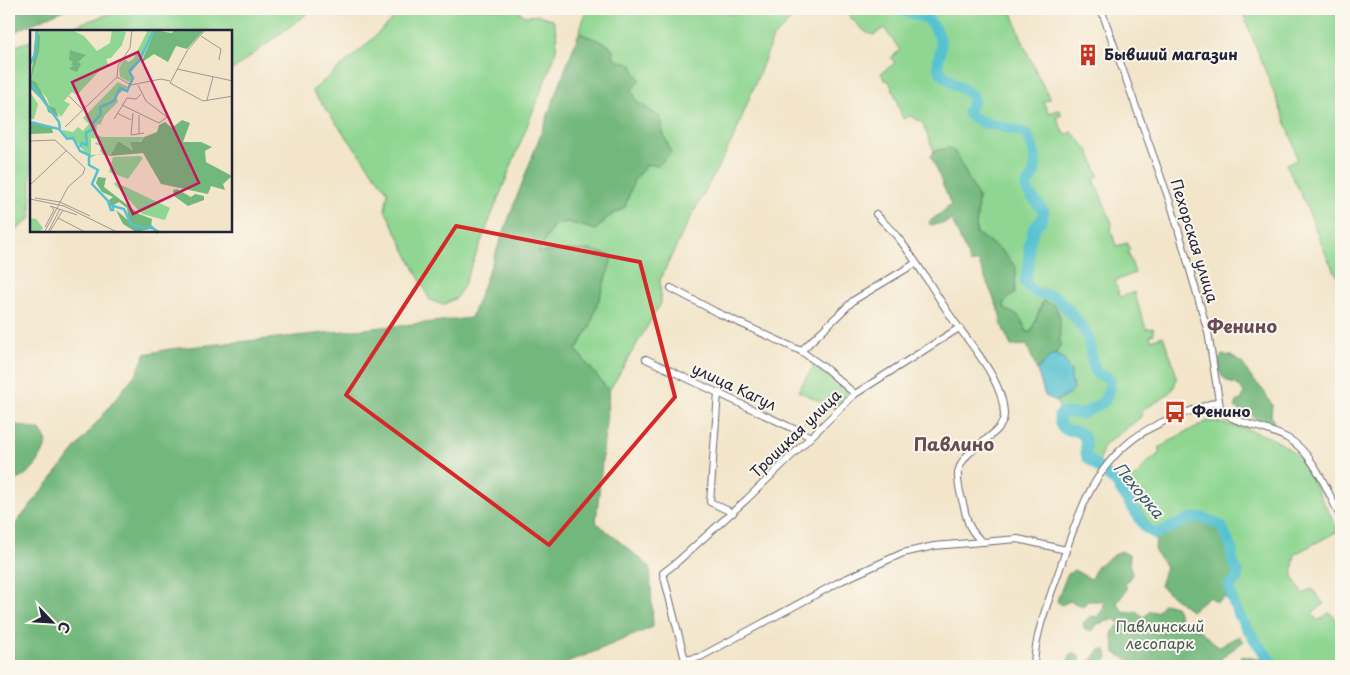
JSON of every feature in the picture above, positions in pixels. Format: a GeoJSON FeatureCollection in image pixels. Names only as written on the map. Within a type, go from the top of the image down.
{"type":"FeatureCollection","features":[{"type":"Feature","properties":{"kind":"street","name":"Пехорская улица"},"geometry":{"type":"LineString","coordinates":[[1101,9],[1172,208],[1208,332],[1218,401]]}},
{"type":"Feature","properties":{"kind":"street"},"geometry":{"type":"LineString","coordinates":[[876,214],[899,239],[976,351],[995,385],[1004,412],[1004,418],[1000,426],[967,454],[958,472],[959,488],[966,519],[974,536],[983,542],[1018,539],[1066,550]]}},
{"type":"Feature","properties":{"kind":"street"},"geometry":{"type":"LineString","coordinates":[[801,351],[854,300],[916,263]]}},
{"type":"Feature","properties":{"kind":"street"},"geometry":{"type":"LineString","coordinates":[[671,288],[723,315],[801,351],[826,368],[855,394]]}},
{"type":"Feature","properties":{"kind":"street","name":"Троицкая улица"},"geometry":{"type":"LineString","coordinates":[[959,328],[855,394],[733,513],[663,573],[685,660],[694,659],[884,560],[919,548],[983,542]]}},
{"type":"Feature","properties":{"kind":"street","name":"улица Кагул"},"geometry":{"type":"LineString","coordinates":[[646,359],[811,437]]}},
{"type":"Feature","properties":{"kind":"street"},"geometry":{"type":"LineString","coordinates":[[718,393],[710,502],[733,513]]}},
{"type":"Feature","properties":{"kind":"street"},"geometry":{"type":"LineString","coordinates":[[1034,666],[1035,644],[1084,499],[1097,478],[1124,445],[1140,433],[1159,423],[1218,401],[1223,411],[1232,418],[1286,437],[1298,446],[1316,470],[1341,518]]}},
{"type":"Feature","properties":{"kind":"highlighted area"},"geometry":{"type":"Polygon","coordinates":[[[456,226],[640,262],[675,397],[549,545],[346,395],[456,226]]]}},
{"type":"Feature","properties":{"kind":"green space"},"geometry":{"type":"Polygon","coordinates":[[[9,9],[66,9],[9,34],[9,9]]]}},
{"type":"Feature","properties":{"kind":"green space"},"geometry":{"type":"Polygon","coordinates":[[[124,9],[313,9],[232,70],[232,30],[62,30],[124,9]]]}},
{"type":"Feature","properties":{"kind":"green space"},"geometry":{"type":"Polygon","coordinates":[[[403,9],[515,9],[525,16],[539,15],[553,20],[557,36],[553,61],[463,287],[456,298],[443,305],[430,300],[385,210],[388,192],[312,91],[365,46],[403,9]]]}},
{"type":"Feature","properties":{"kind":"green space"},"geometry":{"type":"Polygon","coordinates":[[[587,9],[715,9],[727,14],[740,14],[765,9],[802,9],[773,38],[734,137],[683,232],[660,280],[661,303],[609,391],[576,350],[590,327],[592,250],[538,253],[553,226],[568,222],[596,230],[607,218],[625,207],[634,180],[646,165],[671,153],[663,132],[661,118],[636,101],[632,90],[614,59],[612,48],[605,43],[579,33],[587,9]]]}},
{"type":"Feature","properties":{"kind":"green space"},"geometry":{"type":"Polygon","coordinates":[[[840,9],[1011,9],[1028,54],[1050,99],[1043,102],[1049,113],[1059,110],[1062,115],[1057,117],[1062,130],[1066,135],[1072,132],[1089,151],[1099,176],[1094,179],[1112,223],[1111,230],[1116,246],[1127,243],[1130,250],[1128,252],[1135,273],[1115,281],[1120,297],[1134,292],[1146,329],[1153,328],[1154,334],[1150,335],[1151,340],[1163,336],[1175,371],[1176,380],[1174,387],[1168,394],[1143,409],[1141,417],[1103,446],[1098,463],[1090,455],[1091,446],[1083,431],[1067,428],[1063,424],[1062,413],[1056,401],[1070,394],[1073,389],[1070,373],[1064,360],[1055,354],[1060,346],[1043,302],[1031,332],[1026,332],[1020,317],[1005,310],[1002,251],[976,233],[978,197],[949,148],[934,151],[922,122],[910,116],[903,119],[889,81],[885,80],[881,73],[895,63],[891,58],[900,50],[884,28],[874,35],[864,31],[840,9]]]}},
{"type":"Feature","properties":{"kind":"green space"},"geometry":{"type":"Polygon","coordinates":[[[1236,9],[1341,9],[1341,283],[1327,257],[1303,198],[1286,164],[1297,160],[1293,141],[1243,14],[1238,15],[1236,9]]]}},
{"type":"Feature","properties":{"kind":"green space"},"geometry":{"type":"Polygon","coordinates":[[[579,33],[605,43],[612,48],[614,59],[631,64],[640,80],[632,90],[636,101],[661,118],[663,132],[671,153],[659,165],[646,165],[634,180],[625,207],[607,218],[596,230],[568,222],[553,226],[538,252],[592,250],[613,256],[590,327],[576,350],[609,391],[596,522],[650,567],[653,627],[567,663],[568,666],[9,666],[9,532],[138,371],[145,354],[170,349],[471,318],[579,33]]]}},
{"type":"Feature","properties":{"kind":"green space"},"geometry":{"type":"Polygon","coordinates":[[[30,41],[30,219],[9,236],[9,48],[30,41]]]}},
{"type":"Feature","properties":{"kind":"green space"},"geometry":{"type":"Polygon","coordinates":[[[949,148],[955,152],[978,197],[976,233],[1002,251],[1016,267],[1015,293],[1004,302],[1005,309],[1020,317],[1027,332],[1031,332],[1043,301],[1055,305],[1060,317],[1060,346],[1055,354],[1048,358],[1037,370],[1027,345],[1011,346],[1001,324],[1001,316],[978,261],[971,264],[952,220],[930,225],[929,222],[951,205],[931,156],[934,151],[949,148]]]}},
{"type":"Feature","properties":{"kind":"green space"},"geometry":{"type":"Polygon","coordinates":[[[1222,355],[1231,356],[1243,364],[1250,376],[1263,390],[1272,405],[1271,416],[1274,423],[1272,425],[1258,420],[1247,411],[1238,410],[1235,407],[1237,402],[1242,399],[1244,392],[1236,384],[1227,381],[1223,377],[1219,369],[1222,355]]]}},
{"type":"Feature","properties":{"kind":"green space"},"geometry":{"type":"Polygon","coordinates":[[[815,364],[847,390],[846,398],[837,409],[798,391],[815,364]]]}},
{"type":"Feature","properties":{"kind":"green space"},"geometry":{"type":"Polygon","coordinates":[[[1208,421],[1243,428],[1279,442],[1297,456],[1307,471],[1338,531],[1295,554],[1293,576],[1303,594],[1312,589],[1324,604],[1312,613],[1318,621],[1330,612],[1341,625],[1341,666],[1266,666],[1225,597],[1227,585],[1234,580],[1238,572],[1232,560],[1232,549],[1192,518],[1156,534],[1123,481],[1137,476],[1146,464],[1161,452],[1159,448],[1208,421]]]}},
{"type":"Feature","properties":{"kind":"green space"},"geometry":{"type":"Polygon","coordinates":[[[9,423],[40,430],[47,442],[33,468],[9,485],[9,423]]]}},
{"type":"Feature","properties":{"kind":"green space","name":"Павлинский лесопарк"},"geometry":{"type":"Polygon","coordinates":[[[1192,518],[1204,518],[1221,526],[1232,549],[1232,560],[1238,572],[1237,580],[1227,585],[1225,597],[1217,602],[1208,597],[1191,611],[1160,586],[1166,567],[1155,552],[1156,534],[1192,518]]]}},
{"type":"Feature","properties":{"kind":"green space","name":"Павлинский лесопарк"},"geometry":{"type":"Polygon","coordinates":[[[1121,551],[1129,555],[1132,575],[1125,583],[1127,589],[1117,603],[1124,613],[1136,611],[1144,617],[1150,611],[1157,612],[1164,603],[1176,606],[1181,622],[1202,632],[1218,647],[1239,636],[1244,641],[1221,658],[1225,666],[1171,666],[1170,662],[1164,659],[1157,661],[1157,666],[1142,666],[1115,653],[1112,633],[1120,624],[1115,619],[1097,624],[1093,631],[1085,630],[1083,623],[1091,616],[1097,617],[1104,608],[1103,601],[1088,601],[1083,606],[1070,601],[1061,605],[1057,601],[1067,575],[1074,570],[1091,579],[1097,566],[1121,551]]]}},
{"type":"Feature","properties":{"kind":"green space"},"geometry":{"type":"Polygon","coordinates":[[[1099,650],[1106,650],[1108,657],[1103,666],[1088,666],[1099,650]]]}},
{"type":"Feature","properties":{"kind":"green space"},"geometry":{"type":"Polygon","coordinates":[[[1071,653],[1080,656],[1081,665],[1088,666],[1066,666],[1071,653]]]}},
{"type":"Feature","properties":{"kind":"green space","name":"Павлинский лесопарк"},"geometry":{"type":"Polygon","coordinates":[[[1241,656],[1263,660],[1266,666],[1235,666],[1241,656]]]}},
{"type":"Feature","properties":{"kind":"water"},"geometry":{"type":"Polygon","coordinates":[[[1055,354],[1063,358],[1071,370],[1072,389],[1069,394],[1056,401],[1045,396],[1037,370],[1048,358],[1055,354]]]}},
{"type":"Feature","properties":{"kind":"waterway","name":"Пехорка"},"geometry":{"type":"LineString","coordinates":[[901,9],[927,18],[936,31],[941,45],[939,69],[946,78],[966,91],[974,99],[968,112],[969,115],[982,122],[1023,132],[1030,140],[1034,152],[1035,170],[1026,189],[1044,212],[1041,221],[1034,228],[1029,244],[1029,263],[1025,282],[1037,293],[1053,296],[1064,305],[1086,333],[1093,365],[1097,374],[1110,380],[1110,387],[1104,402],[1082,414],[1062,413],[1059,416],[1062,427],[1065,430],[1076,431],[1084,437],[1087,457],[1115,482],[1146,528],[1156,534],[1192,518],[1204,518],[1221,526],[1232,549],[1232,560],[1238,572],[1237,580],[1230,585],[1234,605],[1254,639],[1276,666]]}},
{"type":"Feature","properties":{"kind":"place","name":"Бывший магазин"},"geometry":{"type":"Point","coordinates":[1088,55]}},
{"type":"Feature","properties":{"kind":"place","name":"Фенино"},"geometry":{"type":"Point","coordinates":[1175,412]}},
{"type":"Feature","properties":{"kind":"district","name":"Фенино"},"geometry":{"type":"Point","coordinates":[1242,327]}},
{"type":"Feature","properties":{"kind":"district","name":"Павлино"},"geometry":{"type":"Point","coordinates":[954,445]}}]}
